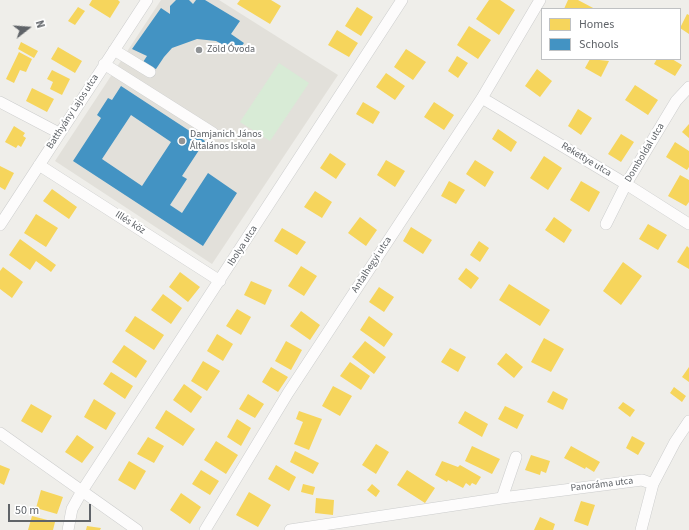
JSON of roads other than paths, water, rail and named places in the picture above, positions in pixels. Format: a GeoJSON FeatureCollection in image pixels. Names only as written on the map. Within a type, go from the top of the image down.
{"type":"FeatureCollection","features":[{"type":"Feature","properties":{"kind":"street","name":"Batthyány Lajos utca"},"geometry":{"type":"LineString","coordinates":[[0,225],[58,133],[147,0]]}},
{"type":"Feature","properties":{"kind":"street","name":"Ibolya utca"},"geometry":{"type":"LineString","coordinates":[[68,530],[72,509],[82,491],[402,0]]}},
{"type":"Feature","properties":{"kind":"street","name":"Antalhegyi utca"},"geometry":{"type":"LineString","coordinates":[[205,530],[288,393],[482,98],[540,0]]}},
{"type":"Feature","properties":{"kind":"street"},"geometry":{"type":"LineString","coordinates":[[114,50],[150,72]]}},
{"type":"Feature","properties":{"kind":"street"},"geometry":{"type":"LineString","coordinates":[[104,64],[213,133]]}},
{"type":"Feature","properties":{"kind":"street","name":"Domboldal utca"},"geometry":{"type":"LineString","coordinates":[[606,224],[626,184],[676,101],[689,87]]}},
{"type":"Feature","properties":{"kind":"street","name":"Rekettye utca"},"geometry":{"type":"LineString","coordinates":[[482,98],[626,184],[689,224]]}},
{"type":"Feature","properties":{"kind":"street"},"geometry":{"type":"LineString","coordinates":[[0,102],[58,133]]}},
{"type":"Feature","properties":{"kind":"street","name":"Illés köz"},"geometry":{"type":"LineString","coordinates":[[39,165],[220,281]]}},
{"type":"Feature","properties":{"kind":"street"},"geometry":{"type":"LineString","coordinates":[[641,530],[653,484],[675,442],[689,422]]}},
{"type":"Feature","properties":{"kind":"street"},"geometry":{"type":"LineString","coordinates":[[0,433],[137,530]]}},
{"type":"Feature","properties":{"kind":"street"},"geometry":{"type":"LineString","coordinates":[[502,498],[516,457]]}},
{"type":"Feature","properties":{"kind":"street","name":"Panoráma utca"},"geometry":{"type":"LineString","coordinates":[[290,530],[502,498],[642,480],[653,484]]}},
{"type":"Feature","properties":{"kind":"place","name":"Zöld Óvoda"},"geometry":{"type":"Point","coordinates":[199,50]}},
{"type":"Feature","properties":{"kind":"place","name":"Damjanich János Általános Iskola"},"geometry":{"type":"Point","coordinates":[182,141]}}]}
